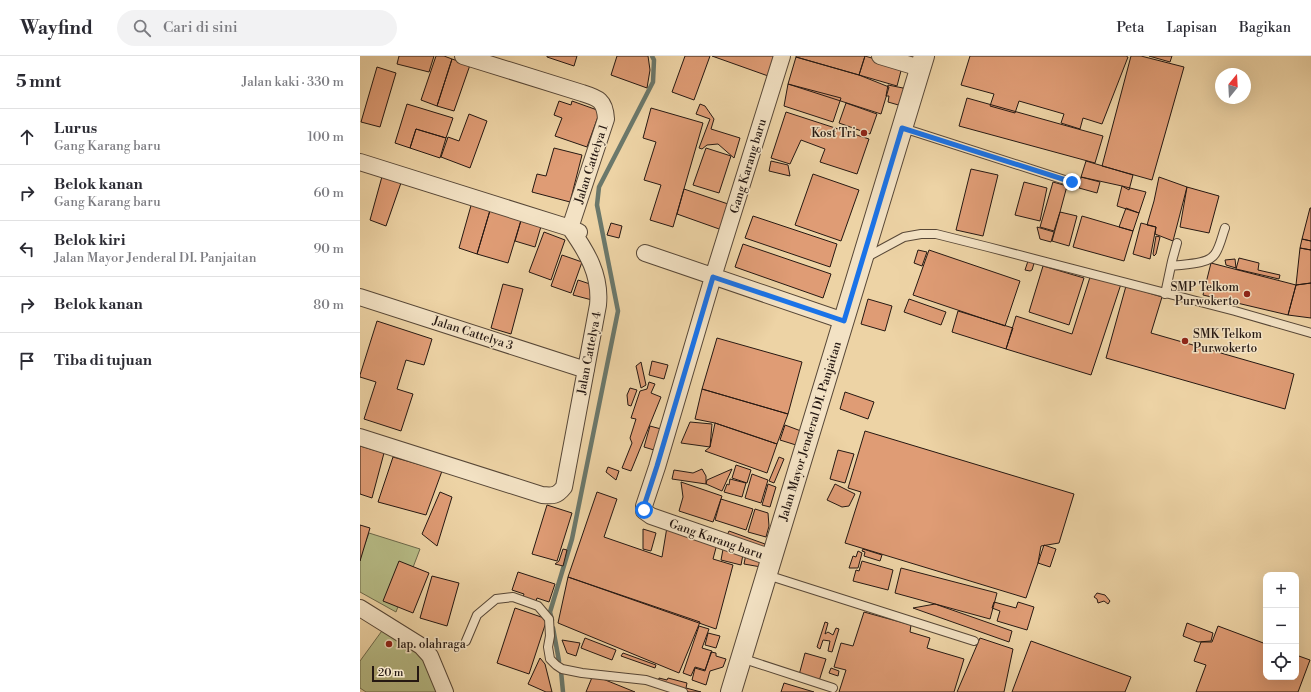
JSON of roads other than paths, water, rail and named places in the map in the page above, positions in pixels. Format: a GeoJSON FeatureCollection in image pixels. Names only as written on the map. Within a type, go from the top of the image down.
{"type":"FeatureCollection","features":[{"type":"Feature","properties":{"kind":"street","name":"Jalan Cattelya 1"},"geometry":{"type":"LineString","coordinates":[[463,56],[594,97],[602,103],[606,110],[606,119],[575,230]]}},
{"type":"Feature","properties":{"kind":"street","name":"Gang Karang baru"},"geometry":{"type":"LineString","coordinates":[[769,566],[651,516],[644,510],[644,506],[782,56]]}},
{"type":"Feature","properties":{"kind":"street"},"geometry":{"type":"LineString","coordinates":[[880,56],[922,62]]}},
{"type":"Feature","properties":{"kind":"street","name":"Jalan Mayor Jenderal DI. Panjaitan"},"geometry":{"type":"LineString","coordinates":[[731,692],[922,62]]}},
{"type":"Feature","properties":{"kind":"street"},"geometry":{"type":"LineString","coordinates":[[360,162],[575,230]]}},
{"type":"Feature","properties":{"kind":"street","name":"Jalan Cattelya 4"},"geometry":{"type":"LineString","coordinates":[[360,437],[542,495],[551,496],[559,494],[564,487],[600,293],[593,266],[575,230]]}},
{"type":"Feature","properties":{"kind":"street"},"geometry":{"type":"LineString","coordinates":[[645,253],[844,321]]}},
{"type":"Feature","properties":{"kind":"street","name":"Jalan Cattelya 3"},"geometry":{"type":"LineString","coordinates":[[360,297],[586,370]]}},
{"type":"Feature","properties":{"kind":"street"},"geometry":{"type":"LineString","coordinates":[[360,608],[421,646],[430,656],[445,692]]}},
{"type":"Feature","properties":{"kind":"lane"},"geometry":{"type":"LineString","coordinates":[[902,128],[1072,182]]}},
{"type":"Feature","properties":{"kind":"lane"},"geometry":{"type":"LineString","coordinates":[[1171,266],[1204,262],[1212,258],[1216,254],[1225,228]]}},
{"type":"Feature","properties":{"kind":"lane"},"geometry":{"type":"LineString","coordinates":[[862,259],[904,237],[921,234],[936,234],[1235,311],[1311,333]]}},
{"type":"Feature","properties":{"kind":"lane"},"geometry":{"type":"LineString","coordinates":[[1165,294],[1177,243]]}},
{"type":"Feature","properties":{"kind":"lane"},"geometry":{"type":"LineString","coordinates":[[769,566],[974,641]]}},
{"type":"Feature","properties":{"kind":"lane"},"geometry":{"type":"LineString","coordinates":[[466,641],[477,614],[496,599],[513,598],[538,606],[549,619],[550,636],[548,647],[550,659],[562,669],[589,674],[646,680],[683,692]]}},
{"type":"Feature","properties":{"kind":"lane"},"geometry":{"type":"LineString","coordinates":[[741,658],[833,688]]}},
{"type":"Feature","properties":{"kind":"waterway"},"geometry":{"type":"LineString","coordinates":[[552,620],[550,612],[572,539],[618,311],[597,205],[599,187],[653,82],[654,60],[652,56]]}},
{"type":"Feature","properties":{"kind":"waterway"},"geometry":{"type":"LineString","coordinates":[[553,628],[559,661]]}},
{"type":"Feature","properties":{"kind":"waterway"},"geometry":{"type":"LineString","coordinates":[[561,671],[563,692]]}},
{"type":"Feature","properties":{"kind":"place","name":"Kost Tri"},"geometry":{"type":"Point","coordinates":[864,133]}},
{"type":"Feature","properties":{"kind":"place","name":"SMP Telkom Purwokerto"},"geometry":{"type":"Point","coordinates":[1247,294]}},
{"type":"Feature","properties":{"kind":"place","name":"SMK Telkom Purwokerto"},"geometry":{"type":"Point","coordinates":[1185,341]}},
{"type":"Feature","properties":{"kind":"place","name":"lap. olahraga"},"geometry":{"type":"Point","coordinates":[389,644]}}]}
